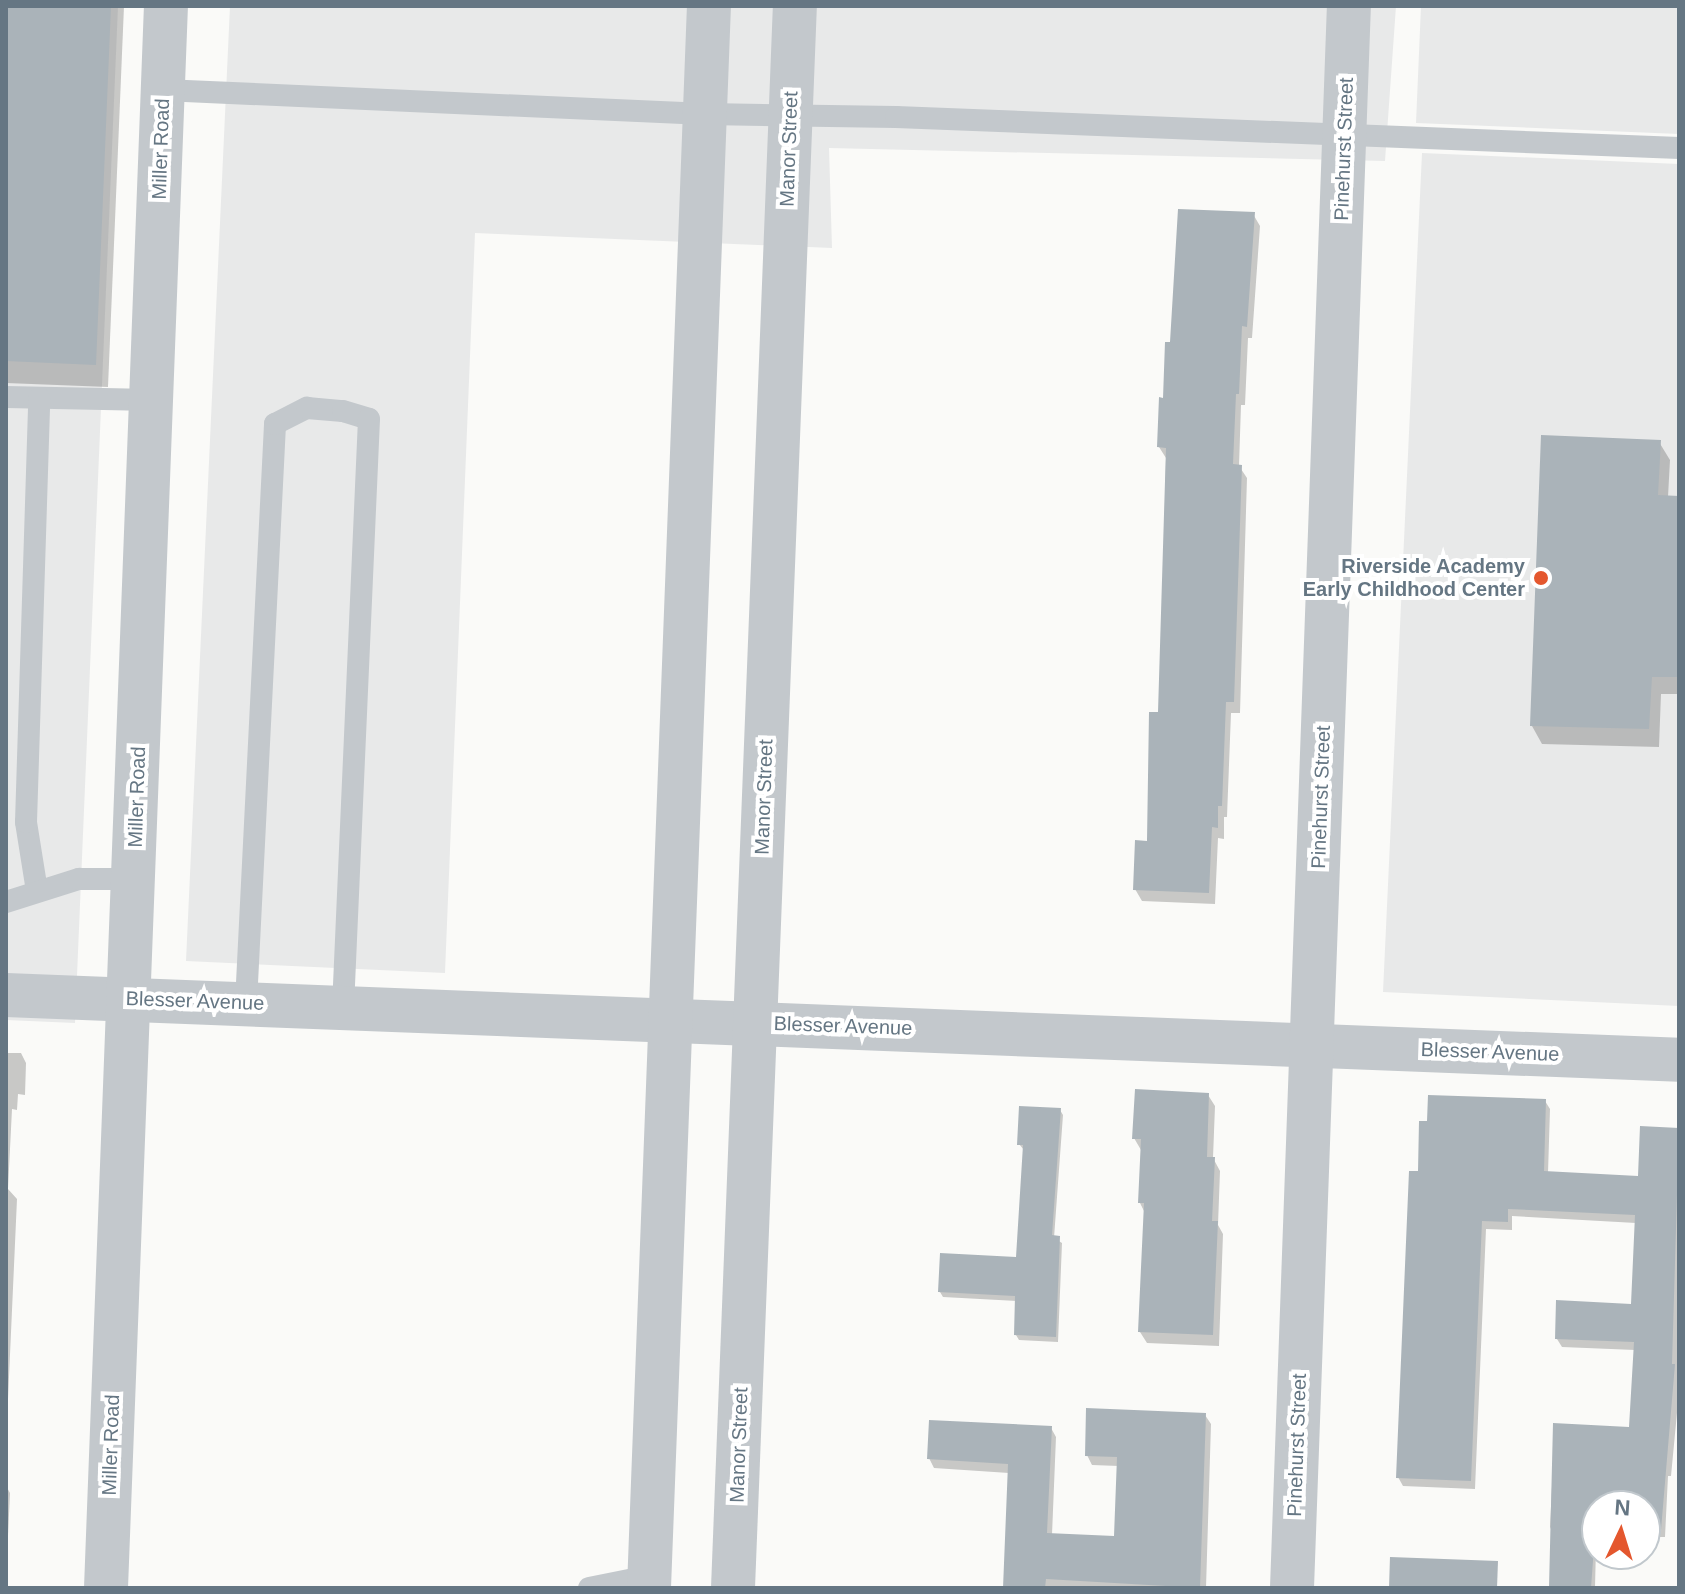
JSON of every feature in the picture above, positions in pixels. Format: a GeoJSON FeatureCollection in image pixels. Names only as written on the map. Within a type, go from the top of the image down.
{"type":"FeatureCollection","features":[{"type":"Feature","properties":{"kind":"street","name":"Miller Road"},"geometry":{"type":"LineString","coordinates":[[106,1588],[166,6]]}},
{"type":"Feature","properties":{"kind":"street"},"geometry":{"type":"LineString","coordinates":[[649,1582],[709,6]]}},
{"type":"Feature","properties":{"kind":"street","name":"Manor Street"},"geometry":{"type":"LineString","coordinates":[[733,1588],[795,6]]}},
{"type":"Feature","properties":{"kind":"street","name":"Pinehurst Street"},"geometry":{"type":"LineString","coordinates":[[1292,1588],[1349,6]]}},
{"type":"Feature","properties":{"kind":"street","name":"Blesser Avenue"},"geometry":{"type":"LineString","coordinates":[[6,995],[1679,1060]]}},
{"type":"Feature","properties":{"kind":"lane"},"geometry":{"type":"LineString","coordinates":[[163,90],[705,114],[1679,148]]}},
{"type":"Feature","properties":{"kind":"lane"},"geometry":{"type":"LineString","coordinates":[[6,397],[152,400]]}},
{"type":"Feature","properties":{"kind":"lane"},"geometry":{"type":"LineString","coordinates":[[37,891],[26,822],[39,398]]}},
{"type":"Feature","properties":{"kind":"lane"},"geometry":{"type":"LineString","coordinates":[[246,1003],[275,424],[307,408],[343,411],[369,419],[343,1007]]}},
{"type":"Feature","properties":{"kind":"lane"},"geometry":{"type":"LineString","coordinates":[[6,902],[79,879],[133,879]]}},
{"type":"Feature","properties":{"kind":"lane"},"geometry":{"type":"LineString","coordinates":[[589,1588],[649,1582]]}},
{"type":"Feature","properties":{"kind":"shaded area"},"geometry":{"type":"Polygon","coordinates":[[[6,6],[118,6],[75,1023],[6,1020],[6,6]]]}},
{"type":"Feature","properties":{"kind":"shaded area"},"geometry":{"type":"Polygon","coordinates":[[[230,6],[1396,6],[1385,161],[829,148],[832,248],[475,233],[445,973],[186,961],[230,6]]]}},
{"type":"Feature","properties":{"kind":"shaded area"},"geometry":{"type":"Polygon","coordinates":[[[1421,6],[1679,6],[1679,134],[1416,123],[1421,6]]]}},
{"type":"Feature","properties":{"kind":"shaded area","name":"Riverside Academy Early Childhood Center"},"geometry":{"type":"Polygon","coordinates":[[[1422,153],[1679,164],[1679,1006],[1383,992],[1422,153]]]}},
{"type":"Feature","properties":{"kind":"building"},"geometry":{"type":"Polygon","coordinates":[[[6,6],[111,6],[96,365],[6,361],[6,6]]]}},
{"type":"Feature","properties":{"kind":"building"},"geometry":{"type":"Polygon","coordinates":[[[1178,209],[1255,212],[1247,327],[1242,326],[1239,394],[1236,394],[1233,464],[1242,465],[1234,702],[1226,702],[1222,806],[1218,806],[1218,828],[1212,827],[1209,893],[1133,890],[1135,840],[1147,841],[1149,712],[1158,712],[1166,448],[1157,447],[1165,342],[1170,342],[1178,209]]]}},
{"type":"Feature","properties":{"kind":"building"},"geometry":{"type":"Polygon","coordinates":[[[1541,435],[1661,440],[1658,495],[1679,496],[1679,677],[1652,677],[1649,729],[1530,726],[1541,435]]]}},
{"type":"Feature","properties":{"kind":"building"},"geometry":{"type":"Polygon","coordinates":[[[1135,1089],[1209,1093],[1207,1157],[1215,1157],[1212,1221],[1218,1221],[1213,1335],[1138,1332],[1144,1203],[1138,1203],[1141,1139],[1132,1139],[1135,1089]]]}},
{"type":"Feature","properties":{"kind":"building"},"geometry":{"type":"Polygon","coordinates":[[[1428,1095],[1546,1099],[1544,1171],[1638,1176],[1640,1126],[1679,1128],[1672,1364],[1675,1364],[1661,1530],[1661,1490],[1581,1490],[1581,1570],[1592,1570],[1591,1588],[1549,1588],[1553,1423],[1629,1427],[1634,1342],[1555,1339],[1556,1300],[1631,1304],[1635,1215],[1508,1209],[1508,1222],[1482,1221],[1471,1481],[1396,1478],[1409,1171],[1418,1171],[1419,1121],[1427,1121],[1428,1095]]]}},
{"type":"Feature","properties":{"kind":"building"},"geometry":{"type":"Polygon","coordinates":[[[1019,1106],[1061,1108],[1052,1235],[1060,1236],[1056,1337],[1014,1335],[1015,1296],[938,1292],[940,1253],[1016,1257],[1023,1145],[1017,1145],[1019,1106]]]}},
{"type":"Feature","properties":{"kind":"building"},"geometry":{"type":"Polygon","coordinates":[[[1086,1408],[1206,1413],[1200,1588],[1046,1579],[1045,1588],[1003,1588],[1008,1464],[927,1459],[929,1420],[1052,1426],[1047,1533],[1114,1536],[1117,1457],[1085,1456],[1086,1408]]]}},
{"type":"Feature","properties":{"kind":"building"},"geometry":{"type":"Polygon","coordinates":[[[1390,1557],[1498,1561],[1497,1588],[1389,1588],[1390,1557]]]}},
{"type":"Feature","properties":{"kind":"place","name":"Riverside Academy Early Childhood Center"},"geometry":{"type":"Point","coordinates":[1541,578]}}]}
